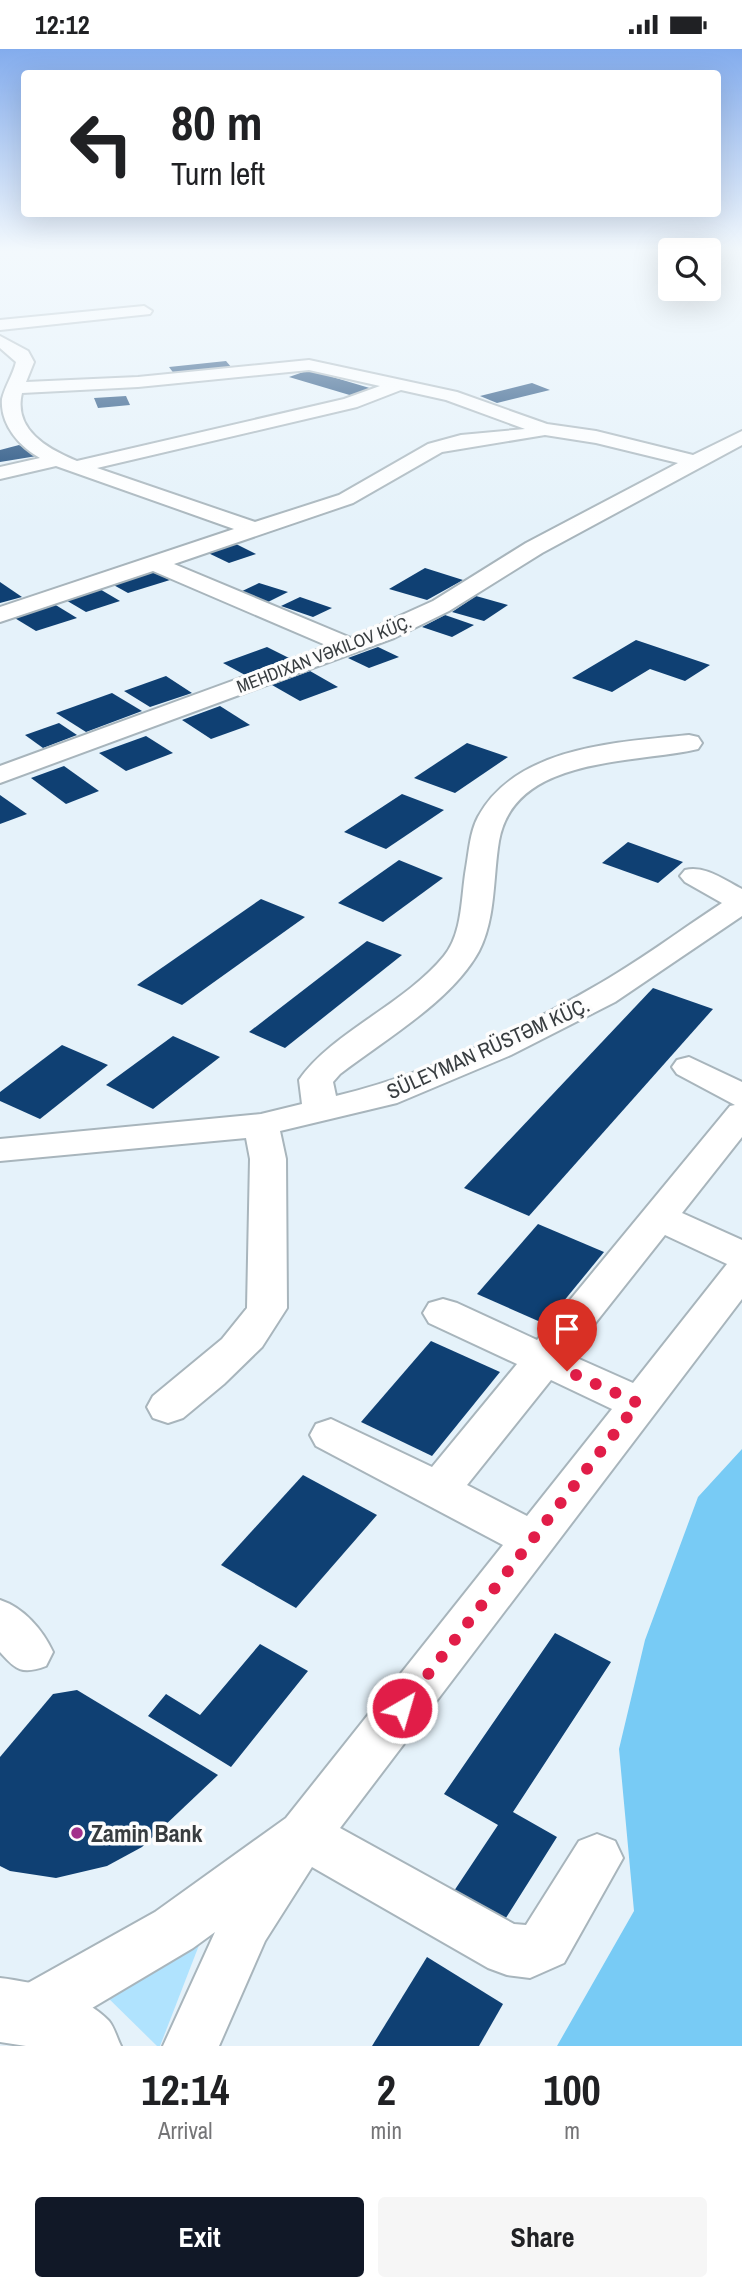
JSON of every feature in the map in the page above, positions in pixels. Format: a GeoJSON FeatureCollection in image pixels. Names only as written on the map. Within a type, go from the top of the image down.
{"type":"FeatureCollection","features":[{"type":"Feature","properties":{"kind":"main road"},"geometry":{"type":"LineString","coordinates":[[10,2003],[76,2034],[88,2046]]}},
{"type":"Feature","properties":{"kind":"street"},"geometry":{"type":"LineString","coordinates":[[5,344],[22,355],[25,362],[11,405],[24,439],[66,464],[257,530]]}},
{"type":"Feature","properties":{"kind":"street"},"geometry":{"type":"LineString","coordinates":[[15,388],[138,382],[309,365],[451,396],[543,429],[596,437],[696,462]]}},
{"type":"Feature","properties":{"kind":"street"},"geometry":{"type":"LineString","coordinates":[[0,473],[66,464],[350,403],[399,385]]}},
{"type":"Feature","properties":{"kind":"street"},"geometry":{"type":"LineString","coordinates":[[0,615],[257,530],[369,489],[436,448],[458,442],[529,434],[543,429]]}},
{"type":"Feature","properties":{"kind":"street","name":"MEHDIXAN VƏKILOV KÜÇ."},"geometry":{"type":"LineString","coordinates":[[0,775],[350,646],[441,606],[534,548],[742,437]]}},
{"type":"Feature","properties":{"kind":"street"},"geometry":{"type":"LineString","coordinates":[[155,564],[240,603],[350,646]]}},
{"type":"Feature","properties":{"kind":"street"},"geometry":{"type":"LineString","coordinates":[[321,1112],[316,1080],[328,1067],[436,982],[459,957],[470,937],[487,830],[497,809],[526,784],[564,764],[606,753],[689,743]]}},
{"type":"Feature","properties":{"kind":"street","name":"SÜLEYMAN RÜSTƏM KÜÇ."},"geometry":{"type":"LineString","coordinates":[[0,1150],[261,1125],[385,1095],[522,1036],[604,995],[742,902]]}},
{"type":"Feature","properties":{"kind":"street"},"geometry":{"type":"LineString","coordinates":[[689,1067],[742,1096]]}},
{"type":"Feature","properties":{"kind":"street"},"geometry":{"type":"LineString","coordinates":[[438,1491],[742,1114]]}},
{"type":"Feature","properties":{"kind":"street"},"geometry":{"type":"LineString","coordinates":[[168,1407],[258,1327],[267,1308],[268,1159],[261,1125]]}},
{"type":"Feature","properties":{"kind":"street"},"geometry":{"type":"LineString","coordinates":[[659,1217],[742,1255]]}},
{"type":"Feature","properties":{"kind":"street"},"geometry":{"type":"LineString","coordinates":[[191,2046],[246,1923],[304,1835],[742,1272]]}},
{"type":"Feature","properties":{"kind":"street"},"geometry":{"type":"LineString","coordinates":[[443,1313],[638,1403]]}},
{"type":"Feature","properties":{"kind":"street"},"geometry":{"type":"LineString","coordinates":[[331,1435],[532,1539]]}},
{"type":"Feature","properties":{"kind":"street"},"geometry":{"type":"LineString","coordinates":[[304,1835],[507,1949],[530,1952],[545,1944],[597,1858]]}},
{"type":"Feature","properties":{"kind":"street"},"geometry":{"type":"LineString","coordinates":[[10,2003],[174,1930],[304,1835]]}},
{"type":"Feature","properties":{"kind":"lane"},"geometry":{"type":"LineString","coordinates":[[695,876],[742,902]]}},
{"type":"Feature","properties":{"kind":"shaded area"},"geometry":{"type":"Polygon","coordinates":[[[742,1449],[742,2046],[557,2046],[634,1911],[619,1749],[645,1640],[698,1497],[742,1449]]]}},
{"type":"Feature","properties":{"kind":"shaded area"},"geometry":{"type":"Polygon","coordinates":[[[201,1940],[160,2046],[157,2046],[98,1988],[201,1940]]]}},
{"type":"Feature","properties":{"kind":"building"},"geometry":{"type":"Polygon","coordinates":[[[226,361],[232,368],[175,375],[169,367],[226,361]]]}},
{"type":"Feature","properties":{"kind":"building"},"geometry":{"type":"Polygon","coordinates":[[[309,370],[373,389],[353,396],[289,377],[309,370]]]}},
{"type":"Feature","properties":{"kind":"building"},"geometry":{"type":"Polygon","coordinates":[[[532,383],[550,390],[497,403],[480,396],[532,383]]]}},
{"type":"Feature","properties":{"kind":"building"},"geometry":{"type":"Polygon","coordinates":[[[126,396],[130,405],[98,408],[94,398],[126,396]]]}},
{"type":"Feature","properties":{"kind":"building"},"geometry":{"type":"Polygon","coordinates":[[[19,445],[37,456],[0,462],[0,450],[19,445]]]}},
{"type":"Feature","properties":{"kind":"building"},"geometry":{"type":"Polygon","coordinates":[[[232,542],[256,554],[229,563],[204,551],[232,542]]]}},
{"type":"Feature","properties":{"kind":"building"},"geometry":{"type":"Polygon","coordinates":[[[425,568],[463,580],[427,600],[389,589],[425,568]]]}},
{"type":"Feature","properties":{"kind":"building"},"geometry":{"type":"Polygon","coordinates":[[[151,570],[170,580],[128,593],[110,583],[151,570]]]}},
{"type":"Feature","properties":{"kind":"building"},"geometry":{"type":"Polygon","coordinates":[[[0,582],[22,597],[0,603],[0,582]]]}},
{"type":"Feature","properties":{"kind":"building"},"geometry":{"type":"Polygon","coordinates":[[[259,583],[288,592],[266,603],[238,593],[259,583]]]}},
{"type":"Feature","properties":{"kind":"building"},"geometry":{"type":"Polygon","coordinates":[[[98,588],[120,601],[86,612],[64,599],[98,588]]]}},
{"type":"Feature","properties":{"kind":"building"},"geometry":{"type":"Polygon","coordinates":[[[476,596],[508,605],[484,621],[452,612],[476,596]]]}},
{"type":"Feature","properties":{"kind":"building"},"geometry":{"type":"Polygon","coordinates":[[[300,597],[332,608],[313,617],[281,606],[300,597]]]}},
{"type":"Feature","properties":{"kind":"building"},"geometry":{"type":"Polygon","coordinates":[[[54,604],[77,618],[36,631],[13,617],[54,604]]]}},
{"type":"Feature","properties":{"kind":"building"},"geometry":{"type":"Polygon","coordinates":[[[445,615],[474,625],[452,637],[422,627],[445,615]]]}},
{"type":"Feature","properties":{"kind":"building"},"geometry":{"type":"Polygon","coordinates":[[[636,640],[710,665],[685,681],[650,669],[612,692],[572,678],[636,640]]]}},
{"type":"Feature","properties":{"kind":"building"},"geometry":{"type":"Polygon","coordinates":[[[267,647],[289,658],[245,675],[223,663],[267,647]]]}},
{"type":"Feature","properties":{"kind":"building"},"geometry":{"type":"Polygon","coordinates":[[[378,647],[399,657],[369,668],[348,658],[378,647]]]}},
{"type":"Feature","properties":{"kind":"building"},"geometry":{"type":"Polygon","coordinates":[[[310,671],[338,687],[300,701],[272,685],[310,671]]]}},
{"type":"Feature","properties":{"kind":"building"},"geometry":{"type":"Polygon","coordinates":[[[166,676],[192,693],[150,707],[124,691],[166,676]]]}},
{"type":"Feature","properties":{"kind":"building"},"geometry":{"type":"Polygon","coordinates":[[[112,693],[142,711],[86,732],[56,713],[112,693]]]}},
{"type":"Feature","properties":{"kind":"building"},"geometry":{"type":"Polygon","coordinates":[[[220,706],[250,725],[211,739],[182,720],[220,706]]]}},
{"type":"Feature","properties":{"kind":"building"},"geometry":{"type":"Polygon","coordinates":[[[59,723],[77,735],[43,748],[25,735],[59,723]]]}},
{"type":"Feature","properties":{"kind":"building"},"geometry":{"type":"Polygon","coordinates":[[[146,736],[173,753],[126,771],[99,753],[146,736]]]}},
{"type":"Feature","properties":{"kind":"building"},"geometry":{"type":"Polygon","coordinates":[[[467,743],[508,757],[455,793],[414,778],[467,743]]]}},
{"type":"Feature","properties":{"kind":"building"},"geometry":{"type":"Polygon","coordinates":[[[64,766],[99,791],[66,804],[31,778],[64,766]]]}},
{"type":"Feature","properties":{"kind":"building"},"geometry":{"type":"Polygon","coordinates":[[[402,794],[444,810],[386,849],[344,832],[402,794]]]}},
{"type":"Feature","properties":{"kind":"building"},"geometry":{"type":"Polygon","coordinates":[[[0,795],[27,814],[0,824],[0,795]]]}},
{"type":"Feature","properties":{"kind":"building"},"geometry":{"type":"Polygon","coordinates":[[[628,842],[683,862],[658,883],[602,863],[628,842]]]}},
{"type":"Feature","properties":{"kind":"building"},"geometry":{"type":"Polygon","coordinates":[[[399,860],[443,878],[383,922],[338,903],[399,860]]]}},
{"type":"Feature","properties":{"kind":"building"},"geometry":{"type":"Polygon","coordinates":[[[261,899],[305,917],[182,1005],[137,985],[261,899]]]}},
{"type":"Feature","properties":{"kind":"building"},"geometry":{"type":"Polygon","coordinates":[[[367,941],[402,955],[285,1048],[249,1032],[367,941]]]}},
{"type":"Feature","properties":{"kind":"building"},"geometry":{"type":"Polygon","coordinates":[[[653,988],[713,1009],[529,1216],[464,1188],[653,988]]]}},
{"type":"Feature","properties":{"kind":"building"},"geometry":{"type":"Polygon","coordinates":[[[173,1036],[220,1057],[153,1109],[106,1085],[173,1036]]]}},
{"type":"Feature","properties":{"kind":"building"},"geometry":{"type":"Polygon","coordinates":[[[62,1045],[108,1065],[40,1119],[0,1101],[0,1092],[62,1045]]]}},
{"type":"Feature","properties":{"kind":"building"},"geometry":{"type":"Polygon","coordinates":[[[538,1224],[604,1252],[545,1324],[477,1294],[538,1224]]]}},
{"type":"Feature","properties":{"kind":"building"},"geometry":{"type":"Polygon","coordinates":[[[431,1341],[500,1372],[432,1456],[361,1422],[431,1341]]]}},
{"type":"Feature","properties":{"kind":"building"},"geometry":{"type":"Polygon","coordinates":[[[303,1475],[377,1515],[296,1608],[221,1565],[303,1475]]]}},
{"type":"Feature","properties":{"kind":"building"},"geometry":{"type":"Polygon","coordinates":[[[555,1633],[611,1662],[513,1812],[557,1837],[504,1921],[454,1891],[498,1825],[444,1794],[555,1633]]]}},
{"type":"Feature","properties":{"kind":"building"},"geometry":{"type":"Polygon","coordinates":[[[260,1644],[308,1671],[231,1767],[148,1716],[166,1694],[200,1715],[260,1644]]]}},
{"type":"Feature","properties":{"kind":"building"},"geometry":{"type":"Polygon","coordinates":[[[77,1690],[218,1775],[142,1847],[107,1866],[56,1878],[10,1871],[0,1866],[0,1757],[53,1694],[77,1690]]]}},
{"type":"Feature","properties":{"kind":"building"},"geometry":{"type":"Polygon","coordinates":[[[427,1957],[503,2004],[479,2046],[372,2046],[427,1957]]]}},
{"type":"Feature","properties":{"kind":"place","name":"Zamin Bank"},"geometry":{"type":"Point","coordinates":[77,1833]}},
{"type":"Feature","properties":{"kind":"route"},"geometry":{"type":"LineString","coordinates":[[402,1708],[638,1403],[567,1371]]}}]}
